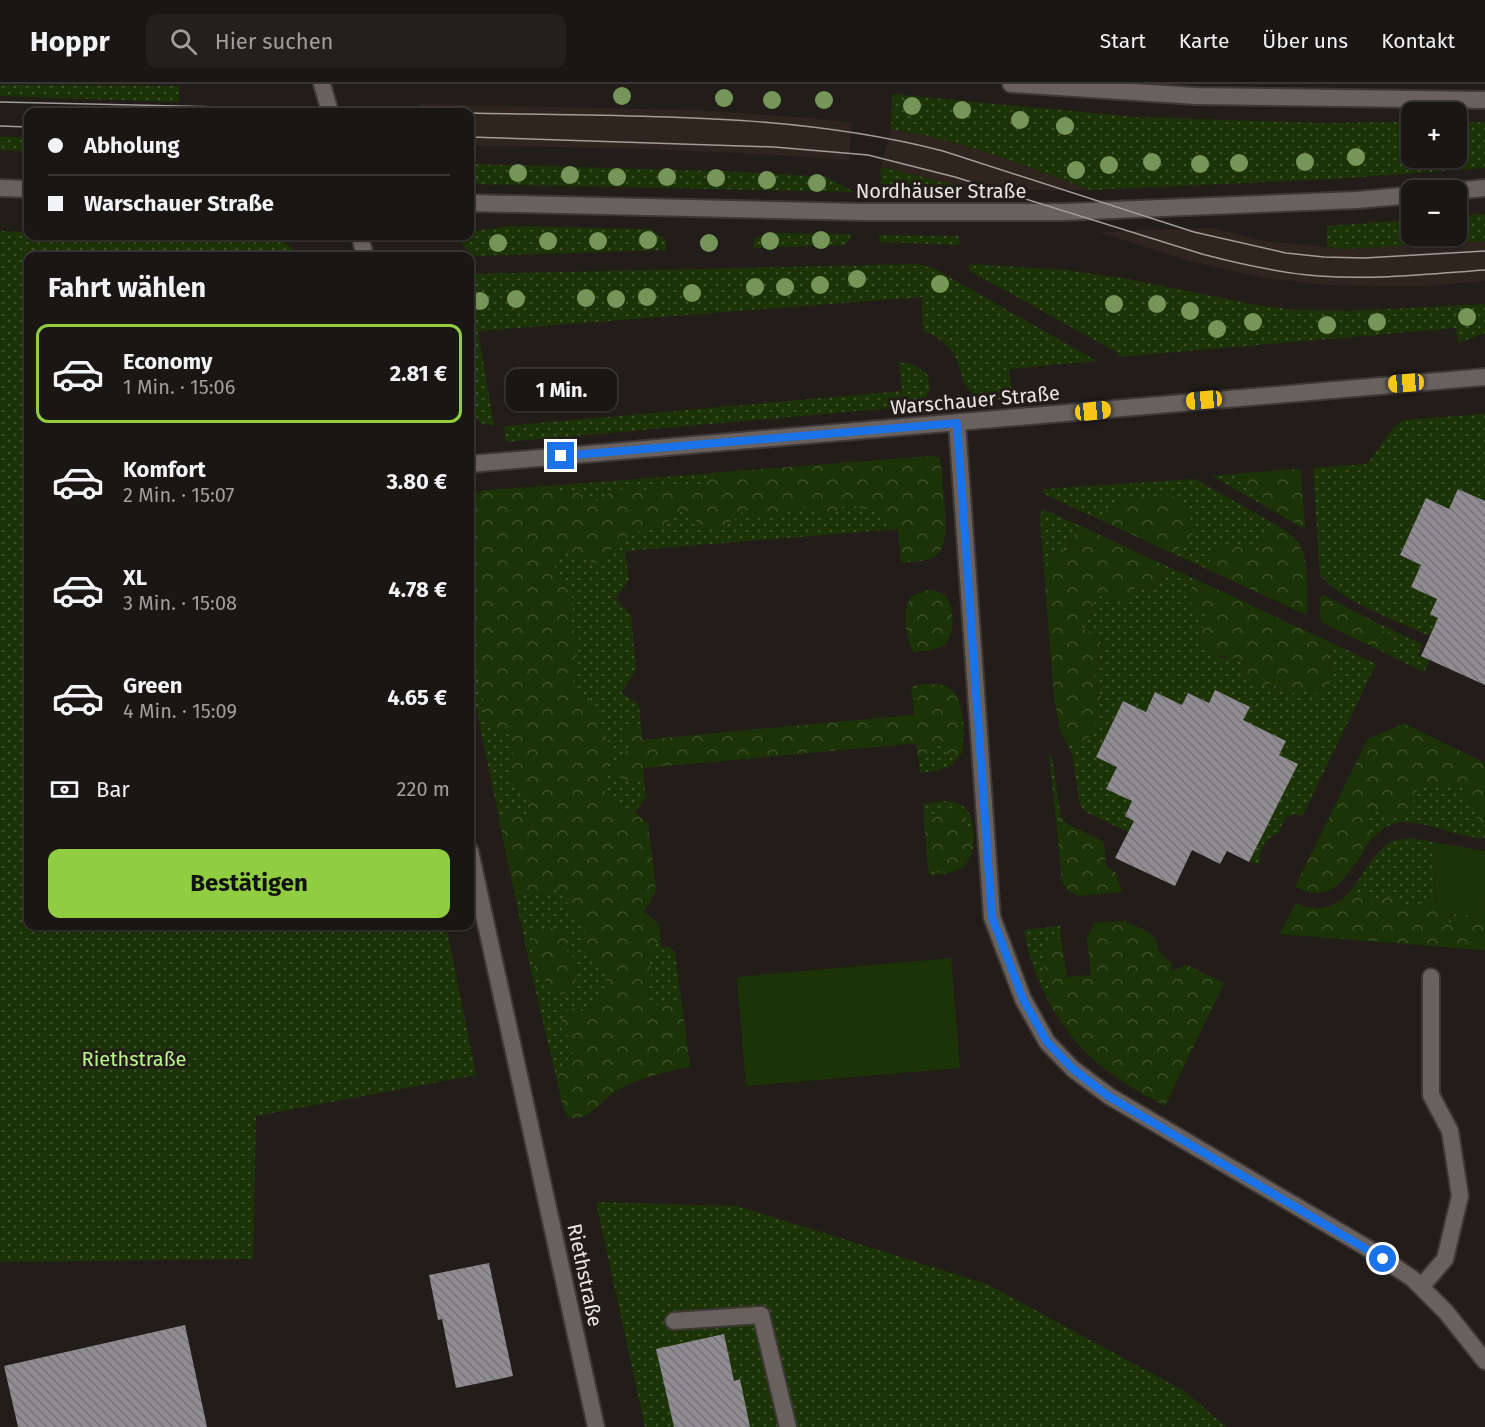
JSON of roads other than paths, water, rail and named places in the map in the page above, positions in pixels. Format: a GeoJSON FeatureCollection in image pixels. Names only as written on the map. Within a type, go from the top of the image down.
{"type":"FeatureCollection","features":[{"type":"Feature","properties":{"kind":"street"},"geometry":{"type":"LineString","coordinates":[[322,84],[329,108]]}},
{"type":"Feature","properties":{"kind":"street"},"geometry":{"type":"LineString","coordinates":[[1011,84],[1196,96],[1485,100]]}},
{"type":"Feature","properties":{"kind":"street"},"geometry":{"type":"LineString","coordinates":[[1467,190],[1485,188]]}},
{"type":"Feature","properties":{"kind":"street"},"geometry":{"type":"LineString","coordinates":[[0,189],[24,189]]}},
{"type":"Feature","properties":{"kind":"street","name":"Nordhäuser Straße"},"geometry":{"type":"LineString","coordinates":[[474,202],[864,212],[1064,212],[1357,200],[1401,196]]}},
{"type":"Feature","properties":{"kind":"street","name":"Warschauer Straße"},"geometry":{"type":"LineString","coordinates":[[474,464],[1485,377]]}},
{"type":"Feature","properties":{"kind":"street"},"geometry":{"type":"LineString","coordinates":[[957,423],[992,917],[1023,999],[1047,1042],[1073,1069],[1108,1096],[1369,1249],[1421,1287],[1446,1311],[1485,1361]]}},
{"type":"Feature","properties":{"kind":"street","name":"Riethstraße"},"geometry":{"type":"LineString","coordinates":[[474,869],[596,1427]]}},
{"type":"Feature","properties":{"kind":"street"},"geometry":{"type":"LineString","coordinates":[[1421,1287],[1445,1259],[1460,1196],[1450,1131],[1431,1095],[1431,977]]}},
{"type":"Feature","properties":{"kind":"street"},"geometry":{"type":"LineString","coordinates":[[674,1321],[761,1315],[788,1427]]}},
{"type":"Feature","properties":{"kind":"tram line"},"geometry":{"type":"LineString","coordinates":[[0,102],[271,108]]}},
{"type":"Feature","properties":{"kind":"tram line"},"geometry":{"type":"LineString","coordinates":[[474,113],[708,118],[826,129],[885,138],[943,151],[1194,232],[1286,253],[1364,258],[1485,251]]}},
{"type":"Feature","properties":{"kind":"tram line"},"geometry":{"type":"LineString","coordinates":[[0,126],[24,127]]}},
{"type":"Feature","properties":{"kind":"tram line"},"geometry":{"type":"LineString","coordinates":[[474,137],[774,147],[868,155],[955,177],[1202,254],[1260,268],[1304,275],[1340,277],[1402,276],[1485,270]]}}]}
